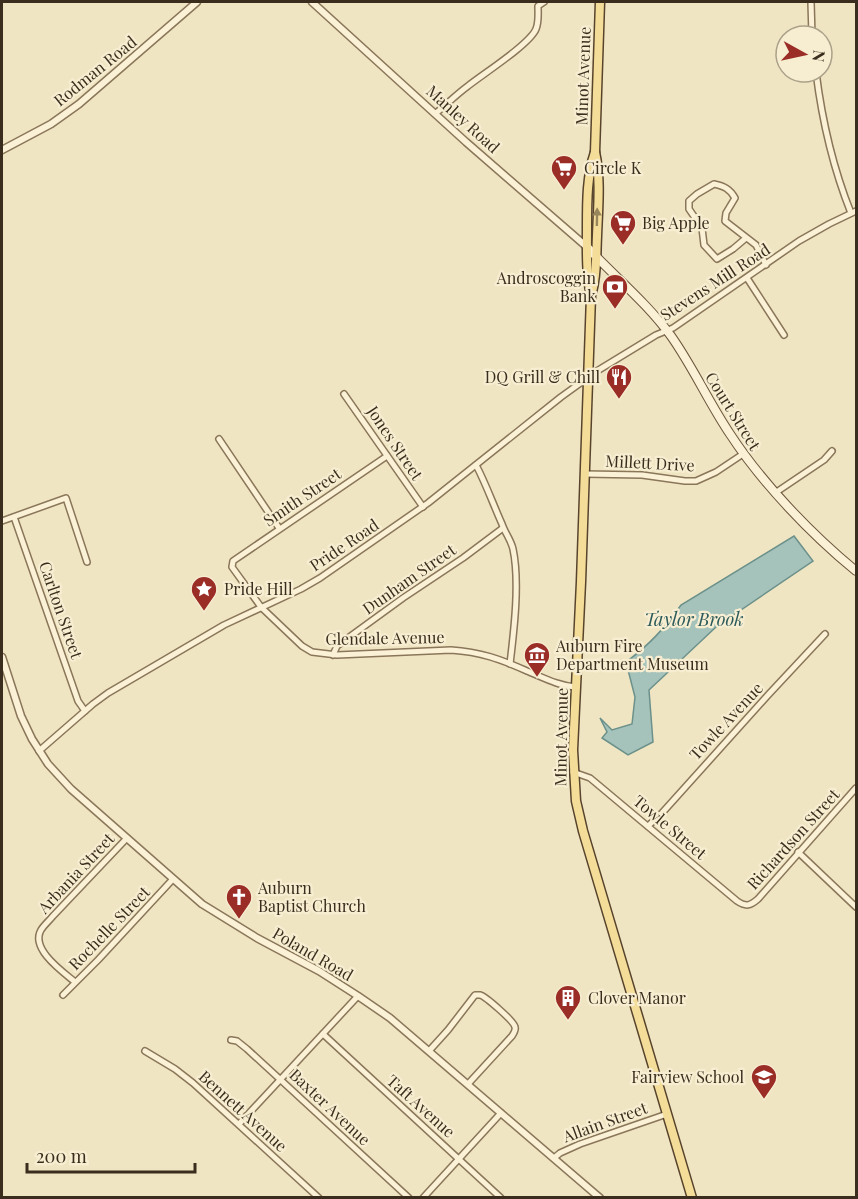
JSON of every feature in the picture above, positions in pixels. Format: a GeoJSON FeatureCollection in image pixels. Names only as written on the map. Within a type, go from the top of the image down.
{"type":"FeatureCollection","features":[{"type":"Feature","properties":{"kind":"main road","name":"Minot Avenue"},"geometry":{"type":"LineString","coordinates":[[591,296],[596,280],[598,168],[595,152],[600,2]]}},
{"type":"Feature","properties":{"kind":"main road","name":"Minot Avenue"},"geometry":{"type":"LineString","coordinates":[[595,152],[590,167],[587,211],[587,277],[591,296],[589,377],[573,772],[576,801],[583,831],[692,1197]]}},
{"type":"Feature","properties":{"kind":"main road","name":"Manley Road"},"geometry":{"type":"LineString","coordinates":[[587,247],[596,257]]}},
{"type":"Feature","properties":{"kind":"main road","name":"Court Street"},"geometry":{"type":"LineString","coordinates":[[596,257],[650,309],[667,330],[743,454],[775,493],[856,571]]}},
{"type":"Feature","properties":{"kind":"street","name":"Rodman Road"},"geometry":{"type":"LineString","coordinates":[[2,150],[51,124],[79,104],[197,2]]}},
{"type":"Feature","properties":{"kind":"street","name":"Manley Road"},"geometry":{"type":"LineString","coordinates":[[312,2],[466,142],[587,247]]}},
{"type":"Feature","properties":{"kind":"street"},"geometry":{"type":"LineString","coordinates":[[435,113],[465,87],[530,38],[537,28],[538,6],[544,2]]}},
{"type":"Feature","properties":{"kind":"street"},"geometry":{"type":"LineString","coordinates":[[811,2],[812,24]]}},
{"type":"Feature","properties":{"kind":"street"},"geometry":{"type":"LineString","coordinates":[[818,84],[822,118],[831,153],[854,212]]}},
{"type":"Feature","properties":{"kind":"street"},"geometry":{"type":"LineString","coordinates":[[746,238],[717,259],[704,245],[702,228],[689,209],[689,201],[714,184],[730,190],[735,198],[726,213],[725,221],[756,245],[766,265]]}},
{"type":"Feature","properties":{"kind":"street","name":"Stevens Mill Road"},"geometry":{"type":"LineString","coordinates":[[589,377],[656,335],[672,328],[812,233],[854,212]]}},
{"type":"Feature","properties":{"kind":"street"},"geometry":{"type":"LineString","coordinates":[[747,278],[784,335]]}},
{"type":"Feature","properties":{"kind":"street","name":"Pride Road"},"geometry":{"type":"LineString","coordinates":[[39,751],[108,693],[224,625],[310,584],[423,507],[589,377]]}},
{"type":"Feature","properties":{"kind":"street","name":"Jones Street"},"geometry":{"type":"LineString","coordinates":[[344,394],[423,507]]}},
{"type":"Feature","properties":{"kind":"street"},"geometry":{"type":"LineString","coordinates":[[219,438],[279,528]]}},
{"type":"Feature","properties":{"kind":"street"},"geometry":{"type":"LineString","coordinates":[[775,493],[824,460],[832,451]]}},
{"type":"Feature","properties":{"kind":"street","name":"Millett Drive"},"geometry":{"type":"LineString","coordinates":[[585,474],[696,481],[716,472],[743,454]]}},
{"type":"Feature","properties":{"kind":"street","name":"Smith Street"},"geometry":{"type":"LineString","coordinates":[[233,561],[387,456]]}},
{"type":"Feature","properties":{"kind":"street"},"geometry":{"type":"LineString","coordinates":[[476,465],[513,549],[516,578],[510,664]]}},
{"type":"Feature","properties":{"kind":"street"},"geometry":{"type":"LineString","coordinates":[[2,521],[66,498],[87,562]]}},
{"type":"Feature","properties":{"kind":"street","name":"Carlton Street"},"geometry":{"type":"LineString","coordinates":[[14,516],[78,701],[85,711]]}},
{"type":"Feature","properties":{"kind":"street","name":"Dunham Street"},"geometry":{"type":"LineString","coordinates":[[333,655],[337,646],[503,528]]}},
{"type":"Feature","properties":{"kind":"street","name":"Glendale Avenue"},"geometry":{"type":"LineString","coordinates":[[233,561],[232,567],[261,607],[306,649],[319,654],[451,650],[477,653],[557,684],[576,687]]}},
{"type":"Feature","properties":{"kind":"street","name":"Towle Avenue"},"geometry":{"type":"LineString","coordinates":[[648,826],[825,634]]}},
{"type":"Feature","properties":{"kind":"street","name":"Poland Road"},"geometry":{"type":"LineString","coordinates":[[2,657],[21,716],[39,751],[58,776],[202,904],[257,938],[319,971],[390,1018],[600,1197]]}},
{"type":"Feature","properties":{"kind":"street","name":"Towle Street"},"geometry":{"type":"LineString","coordinates":[[573,772],[590,778],[737,901],[748,906]]}},
{"type":"Feature","properties":{"kind":"street","name":"Richardson Street"},"geometry":{"type":"LineString","coordinates":[[748,906],[758,899],[856,788]]}},
{"type":"Feature","properties":{"kind":"street","name":"Arbania Street"},"geometry":{"type":"LineString","coordinates":[[75,982],[44,953],[39,943],[39,935],[48,922],[127,838]]}},
{"type":"Feature","properties":{"kind":"street"},"geometry":{"type":"LineString","coordinates":[[798,852],[856,907]]}},
{"type":"Feature","properties":{"kind":"street","name":"Rochelle Street"},"geometry":{"type":"LineString","coordinates":[[63,995],[173,879]]}},
{"type":"Feature","properties":{"kind":"street"},"geometry":{"type":"LineString","coordinates":[[429,1050],[475,995],[484,997],[495,1006],[515,1027],[512,1036],[468,1084]]}},
{"type":"Feature","properties":{"kind":"street"},"geometry":{"type":"LineString","coordinates":[[240,1124],[358,996]]}},
{"type":"Feature","properties":{"kind":"street","name":"Taft Avenue"},"geometry":{"type":"LineString","coordinates":[[323,1034],[501,1197]]}},
{"type":"Feature","properties":{"kind":"street","name":"Baxter Avenue"},"geometry":{"type":"LineString","coordinates":[[231,1040],[239,1042],[409,1197]]}},
{"type":"Feature","properties":{"kind":"street","name":"Bennett Avenue"},"geometry":{"type":"LineString","coordinates":[[145,1051],[183,1075],[319,1197]]}},
{"type":"Feature","properties":{"kind":"street"},"geometry":{"type":"LineString","coordinates":[[423,1197],[501,1113]]}},
{"type":"Feature","properties":{"kind":"street","name":"Allain Street"},"geometry":{"type":"LineString","coordinates":[[554,1158],[580,1144],[667,1114]]}},
{"type":"Feature","properties":{"kind":"water","name":"Taylor Brook"},"geometry":{"type":"Polygon","coordinates":[[[794,536],[813,561],[716,627],[649,690],[653,742],[628,755],[602,738],[607,732],[600,718],[612,730],[632,724],[635,697],[626,662],[656,636],[681,605],[794,536]]]}},
{"type":"Feature","properties":{"kind":"place","name":"Circle K"},"geometry":{"type":"Point","coordinates":[564,191]}},
{"type":"Feature","properties":{"kind":"place","name":"Big Apple"},"geometry":{"type":"Point","coordinates":[623,246]}},
{"type":"Feature","properties":{"kind":"place","name":"Androscoggin Bank"},"geometry":{"type":"Point","coordinates":[615,310]}},
{"type":"Feature","properties":{"kind":"place","name":"DQ Grill & Chill"},"geometry":{"type":"Point","coordinates":[619,400]}},
{"type":"Feature","properties":{"kind":"place","name":"Pride Hill"},"geometry":{"type":"Point","coordinates":[204,612]}},
{"type":"Feature","properties":{"kind":"place","name":"Auburn Fire Department Museum"},"geometry":{"type":"Point","coordinates":[537,678]}},
{"type":"Feature","properties":{"kind":"place","name":"Auburn Baptist Church"},"geometry":{"type":"Point","coordinates":[239,920]}},
{"type":"Feature","properties":{"kind":"place","name":"Clover Manor"},"geometry":{"type":"Point","coordinates":[568,1021]}},
{"type":"Feature","properties":{"kind":"place","name":"Fairview School"},"geometry":{"type":"Point","coordinates":[764,1100]}}]}
